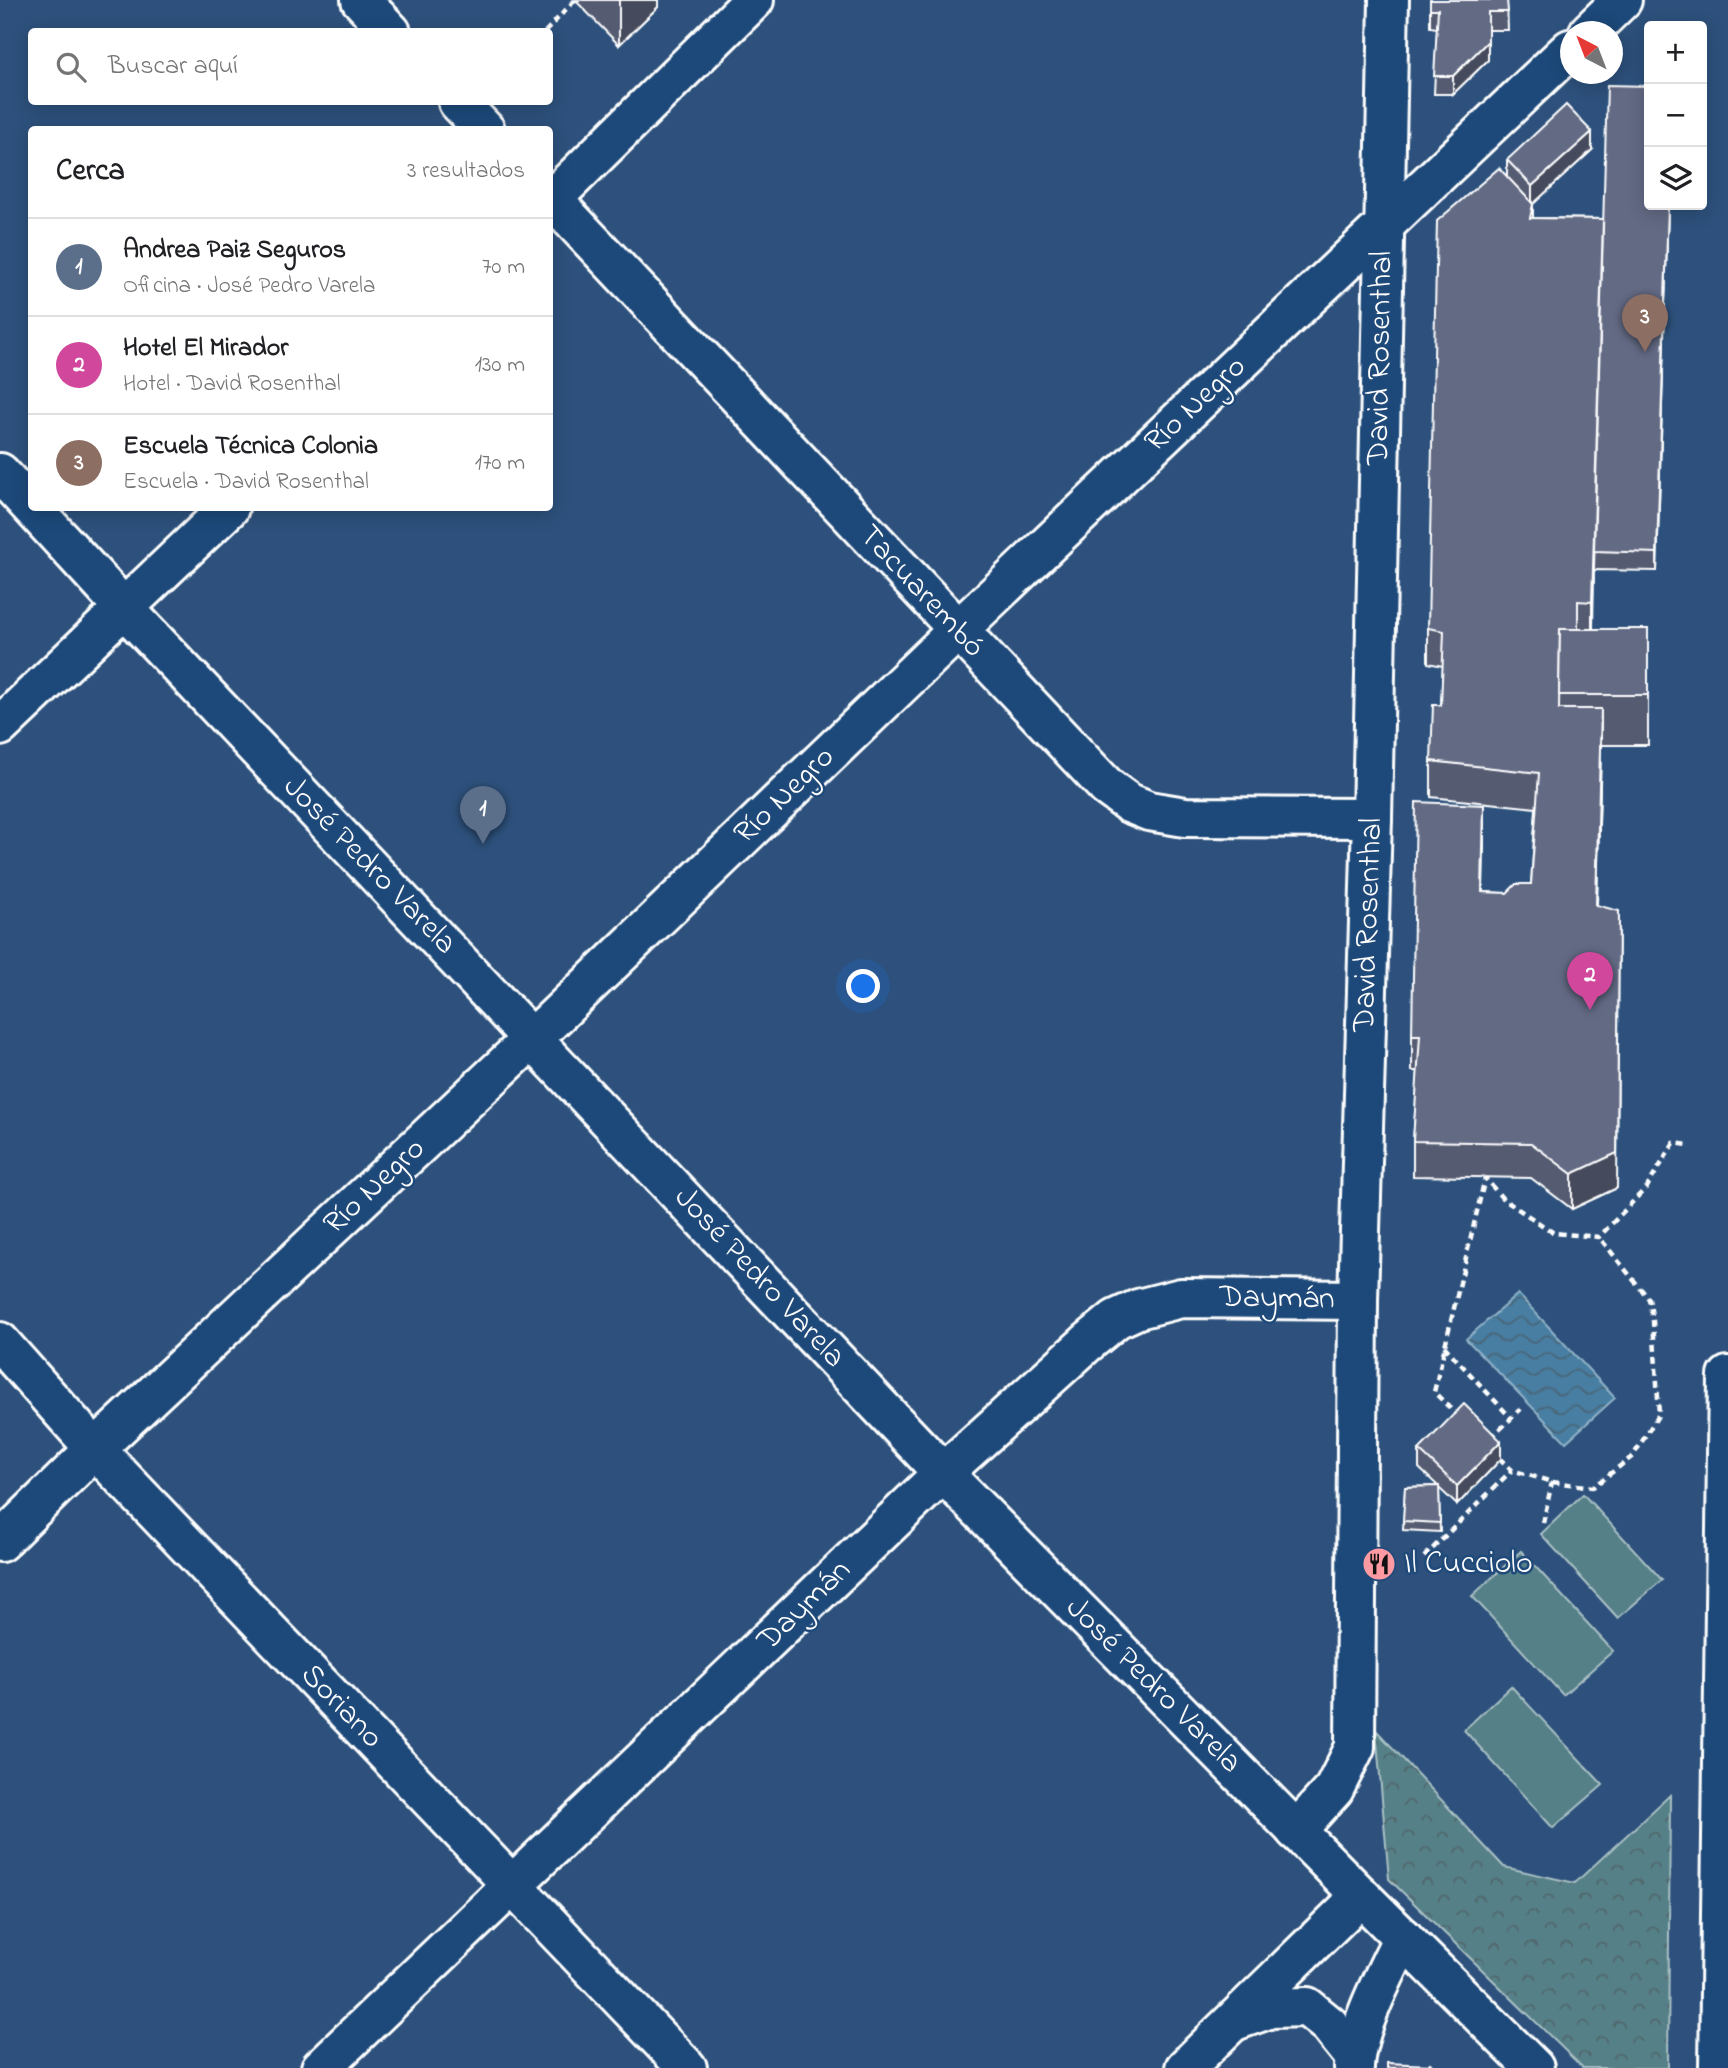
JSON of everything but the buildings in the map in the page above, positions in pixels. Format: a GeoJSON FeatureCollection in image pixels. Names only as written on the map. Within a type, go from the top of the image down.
{"type":"FeatureCollection","features":[{"type":"Feature","properties":{"kind":"street"},"geometry":{"type":"LineString","coordinates":[[361,0],[387,28]]}},
{"type":"Feature","properties":{"kind":"street"},"geometry":{"type":"LineString","coordinates":[[553,196],[754,0]]}},
{"type":"Feature","properties":{"kind":"street","name":"David Rosenthal"},"geometry":{"type":"LineString","coordinates":[[1296,1831],[1334,1789],[1355,1747],[1358,1300],[1372,818],[1390,0]]}},
{"type":"Feature","properties":{"kind":"street"},"geometry":{"type":"LineString","coordinates":[[1600,21],[1622,0]]}},
{"type":"Feature","properties":{"kind":"street","name":"Río Negro"},"geometry":{"type":"LineString","coordinates":[[0,1542],[1560,60]]}},
{"type":"Feature","properties":{"kind":"street"},"geometry":{"type":"LineString","coordinates":[[461,105],[481,126]]}},
{"type":"Feature","properties":{"kind":"street","name":"Tacuarembó"},"geometry":{"type":"LineString","coordinates":[[553,202],[1107,787],[1129,803],[1149,811],[1185,817],[1372,818]]}},
{"type":"Feature","properties":{"kind":"street","name":"José Pedro Varela"},"geometry":{"type":"LineString","coordinates":[[0,473],[28,503]]}},
{"type":"Feature","properties":{"kind":"street","name":"José Pedro Varela"},"geometry":{"type":"LineString","coordinates":[[35,511],[943,1473],[1534,2068]]}},
{"type":"Feature","properties":{"kind":"street"},"geometry":{"type":"LineString","coordinates":[[0,726],[226,511]]}},
{"type":"Feature","properties":{"kind":"street","name":"Daymán"},"geometry":{"type":"LineString","coordinates":[[321,2068],[943,1473],[1116,1319],[1138,1309],[1181,1298],[1358,1300]]}},
{"type":"Feature","properties":{"kind":"street","name":"Soriano"},"geometry":{"type":"LineString","coordinates":[[0,1342],[95,1449],[687,2068]]}},
{"type":"Feature","properties":{"kind":"street"},"geometry":{"type":"LineString","coordinates":[[1719,2068],[1728,1376]]}},
{"type":"Feature","properties":{"kind":"street"},"geometry":{"type":"LineString","coordinates":[[1185,2068],[1361,1896]]}},
{"type":"Feature","properties":{"kind":"street"},"geometry":{"type":"LineString","coordinates":[[1354,2062],[1376,1994],[1403,1937]]}},
{"type":"Feature","properties":{"kind":"street"},"geometry":{"type":"LineString","coordinates":[[1236,2020],[1271,2008],[1307,2007],[1329,2025],[1354,2062]]}},
{"type":"Feature","properties":{"kind":"path"},"geometry":{"type":"LineString","coordinates":[[549,28],[575,0]]}},
{"type":"Feature","properties":{"kind":"path"},"geometry":{"type":"LineString","coordinates":[[1599,1237],[1647,1187],[1674,1143],[1688,1145]]}},
{"type":"Feature","properties":{"kind":"path"},"geometry":{"type":"LineString","coordinates":[[1464,1423],[1434,1392],[1485,1178],[1503,1199],[1554,1233],[1599,1237],[1649,1298],[1659,1415],[1633,1457],[1593,1487],[1552,1482],[1512,1470],[1493,1451]]}},
{"type":"Feature","properties":{"kind":"path"},"geometry":{"type":"LineString","coordinates":[[1444,1346],[1511,1418]]}},
{"type":"Feature","properties":{"kind":"path"},"geometry":{"type":"LineString","coordinates":[[1485,1443],[1521,1409]]}},
{"type":"Feature","properties":{"kind":"path"},"geometry":{"type":"LineString","coordinates":[[1424,1557],[1512,1470]]}},
{"type":"Feature","properties":{"kind":"path"},"geometry":{"type":"LineString","coordinates":[[1543,1523],[1552,1482]]}},
{"type":"Feature","properties":{"kind":"green space"},"geometry":{"type":"Polygon","coordinates":[[[1583,1494],[1662,1580],[1618,1618],[1541,1534],[1583,1494]]]}},
{"type":"Feature","properties":{"kind":"green space"},"geometry":{"type":"Polygon","coordinates":[[[1521,1551],[1613,1651],[1563,1695],[1472,1596],[1521,1551]]]}},
{"type":"Feature","properties":{"kind":"green space"},"geometry":{"type":"Polygon","coordinates":[[[1511,1686],[1603,1785],[1553,1828],[1464,1730],[1511,1686]]]}},
{"type":"Feature","properties":{"kind":"green space"},"geometry":{"type":"Polygon","coordinates":[[[1376,1730],[1504,1867],[1575,1883],[1670,1795],[1668,2068],[1583,2068],[1389,1879],[1376,1730]]]}},
{"type":"Feature","properties":{"kind":"water"},"geometry":{"type":"Polygon","coordinates":[[[1518,1294],[1615,1398],[1566,1442],[1466,1339],[1518,1294]]]}},
{"type":"Feature","properties":{"kind":"place","name":"Escuela Técnica Colonia"},"geometry":{"type":"Point","coordinates":[1645,352]}},
{"type":"Feature","properties":{"kind":"place","name":"Andrea Paiz Seguros"},"geometry":{"type":"Point","coordinates":[483,844]}},
{"type":"Feature","properties":{"kind":"place","name":"Hotel El Mirador"},"geometry":{"type":"Point","coordinates":[1590,1010]}},
{"type":"Feature","properties":{"kind":"place","name":"Il Cucciolo"},"geometry":{"type":"Point","coordinates":[1379,1564]}}]}
